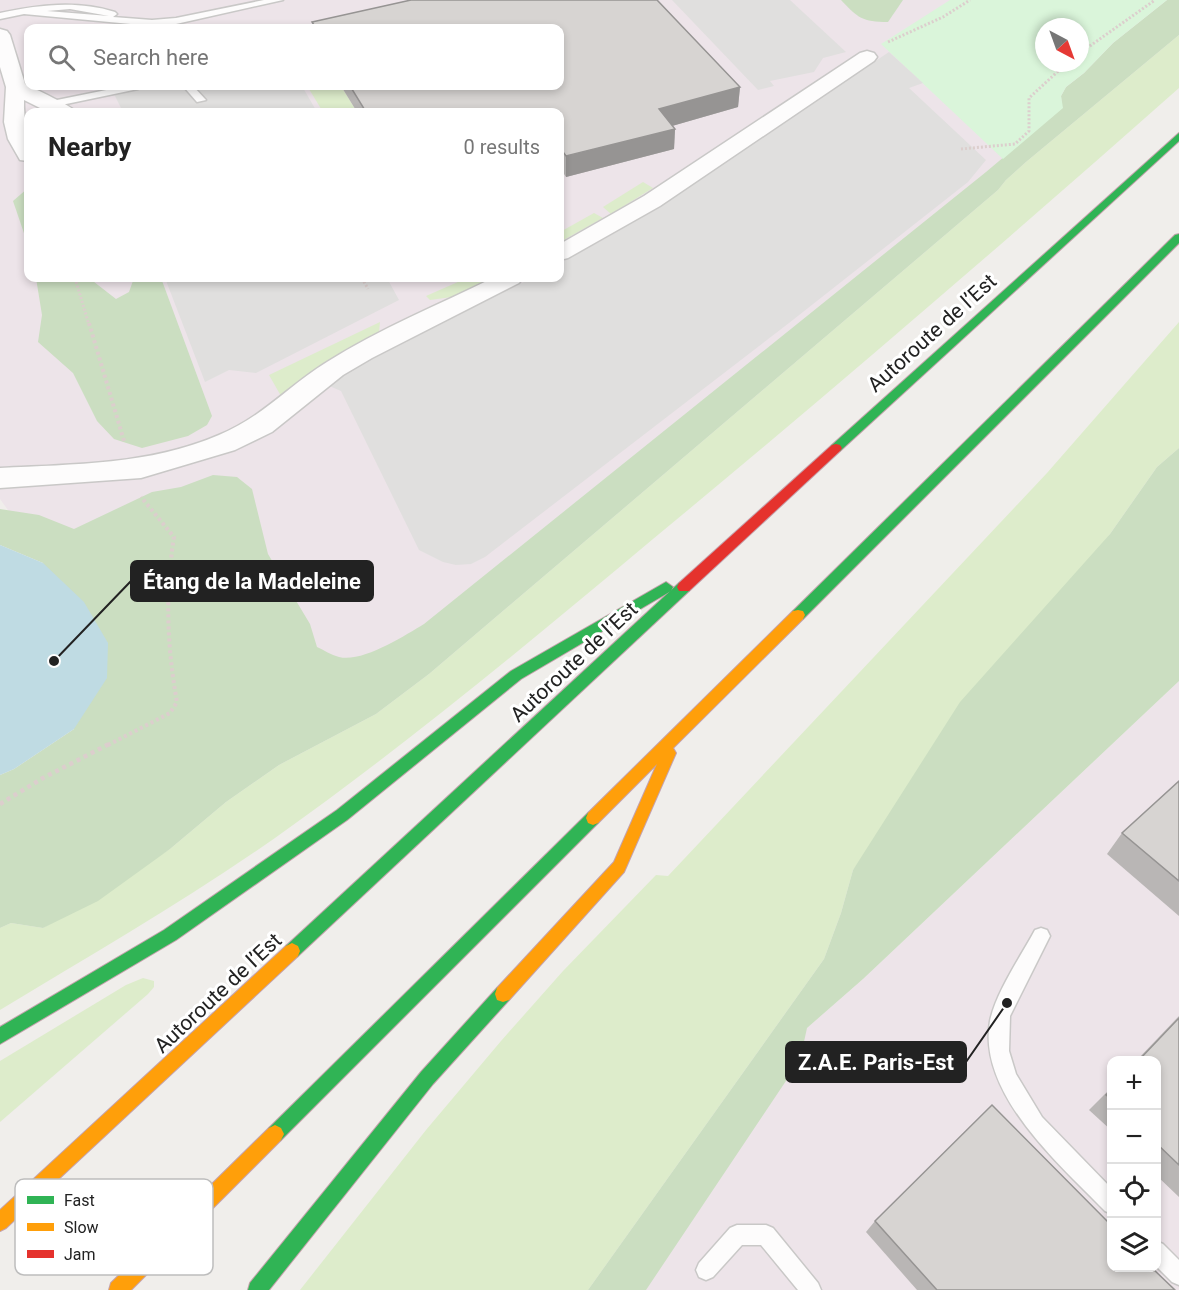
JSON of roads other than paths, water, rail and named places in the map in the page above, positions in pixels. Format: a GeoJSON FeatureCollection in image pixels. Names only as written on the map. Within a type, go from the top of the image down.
{"type":"FeatureCollection","features":[{"type":"Feature","properties":{"kind":"highway","name":"Autoroute de l’Est"},"geometry":{"type":"LineString","coordinates":[[46,1179],[719,555],[1179,136]]}},
{"type":"Feature","properties":{"kind":"highway"},"geometry":{"type":"LineString","coordinates":[[213,1196],[1179,237]]}},
{"type":"Feature","properties":{"kind":"highway"},"geometry":{"type":"LineString","coordinates":[[0,1036],[170,935],[332,822],[516,675],[719,555]]}},
{"type":"Feature","properties":{"kind":"highway"},"geometry":{"type":"LineString","coordinates":[[257,1290],[427,1078],[619,867],[676,737]]}},
{"type":"Feature","properties":{"kind":"highway","name":"Autoroute de l’Est"},"geometry":{"type":"LineString","coordinates":[[0,1222],[15,1208]]}},
{"type":"Feature","properties":{"kind":"highway"},"geometry":{"type":"LineString","coordinates":[[118,1290],[133,1275]]}},
{"type":"Feature","properties":{"kind":"street"},"geometry":{"type":"LineString","coordinates":[[0,35],[11,110],[24,148]]}},
{"type":"Feature","properties":{"kind":"street"},"geometry":{"type":"LineString","coordinates":[[564,251],[652,201],[867,57]]}},
{"type":"Feature","properties":{"kind":"street"},"geometry":{"type":"LineString","coordinates":[[10,100],[52,108]]}},
{"type":"Feature","properties":{"kind":"street"},"geometry":{"type":"LineString","coordinates":[[0,478],[135,478],[263,425],[334,369],[363,352],[503,282]]}},
{"type":"Feature","properties":{"kind":"lane"},"geometry":{"type":"LineString","coordinates":[[21,11],[152,23],[176,21],[278,0]]}},
{"type":"Feature","properties":{"kind":"lane"},"geometry":{"type":"LineString","coordinates":[[0,16],[64,4],[104,4],[129,21]]}},
{"type":"Feature","properties":{"kind":"lane"},"geometry":{"type":"LineString","coordinates":[[92,18],[104,4]]}},
{"type":"Feature","properties":{"kind":"lane"},"geometry":{"type":"LineString","coordinates":[[61,108],[124,90]]}},
{"type":"Feature","properties":{"kind":"lane"},"geometry":{"type":"LineString","coordinates":[[192,90],[201,100]]}},
{"type":"Feature","properties":{"kind":"lane"},"geometry":{"type":"LineString","coordinates":[[1041,936],[999,1021],[1003,1067],[1025,1113],[1107,1199]]}},
{"type":"Feature","properties":{"kind":"lane"},"geometry":{"type":"LineString","coordinates":[[706,1270],[737,1235],[766,1235],[811,1290]]}},
{"type":"Feature","properties":{"kind":"lane"},"geometry":{"type":"LineString","coordinates":[[1161,1256],[1179,1275]]}},
{"type":"Feature","properties":{"kind":"water"},"geometry":{"type":"Polygon","coordinates":[[[0,545],[43,563],[84,602],[108,643],[107,678],[74,729],[14,769],[0,775],[0,545]]]}},
{"type":"Feature","properties":{"kind":"place","name":"Étang de la Madeleine"},"geometry":{"type":"Point","coordinates":[54,661]}},
{"type":"Feature","properties":{"kind":"place","name":"Z.A.E. Paris-Est"},"geometry":{"type":"Point","coordinates":[1007,1003]}}]}
